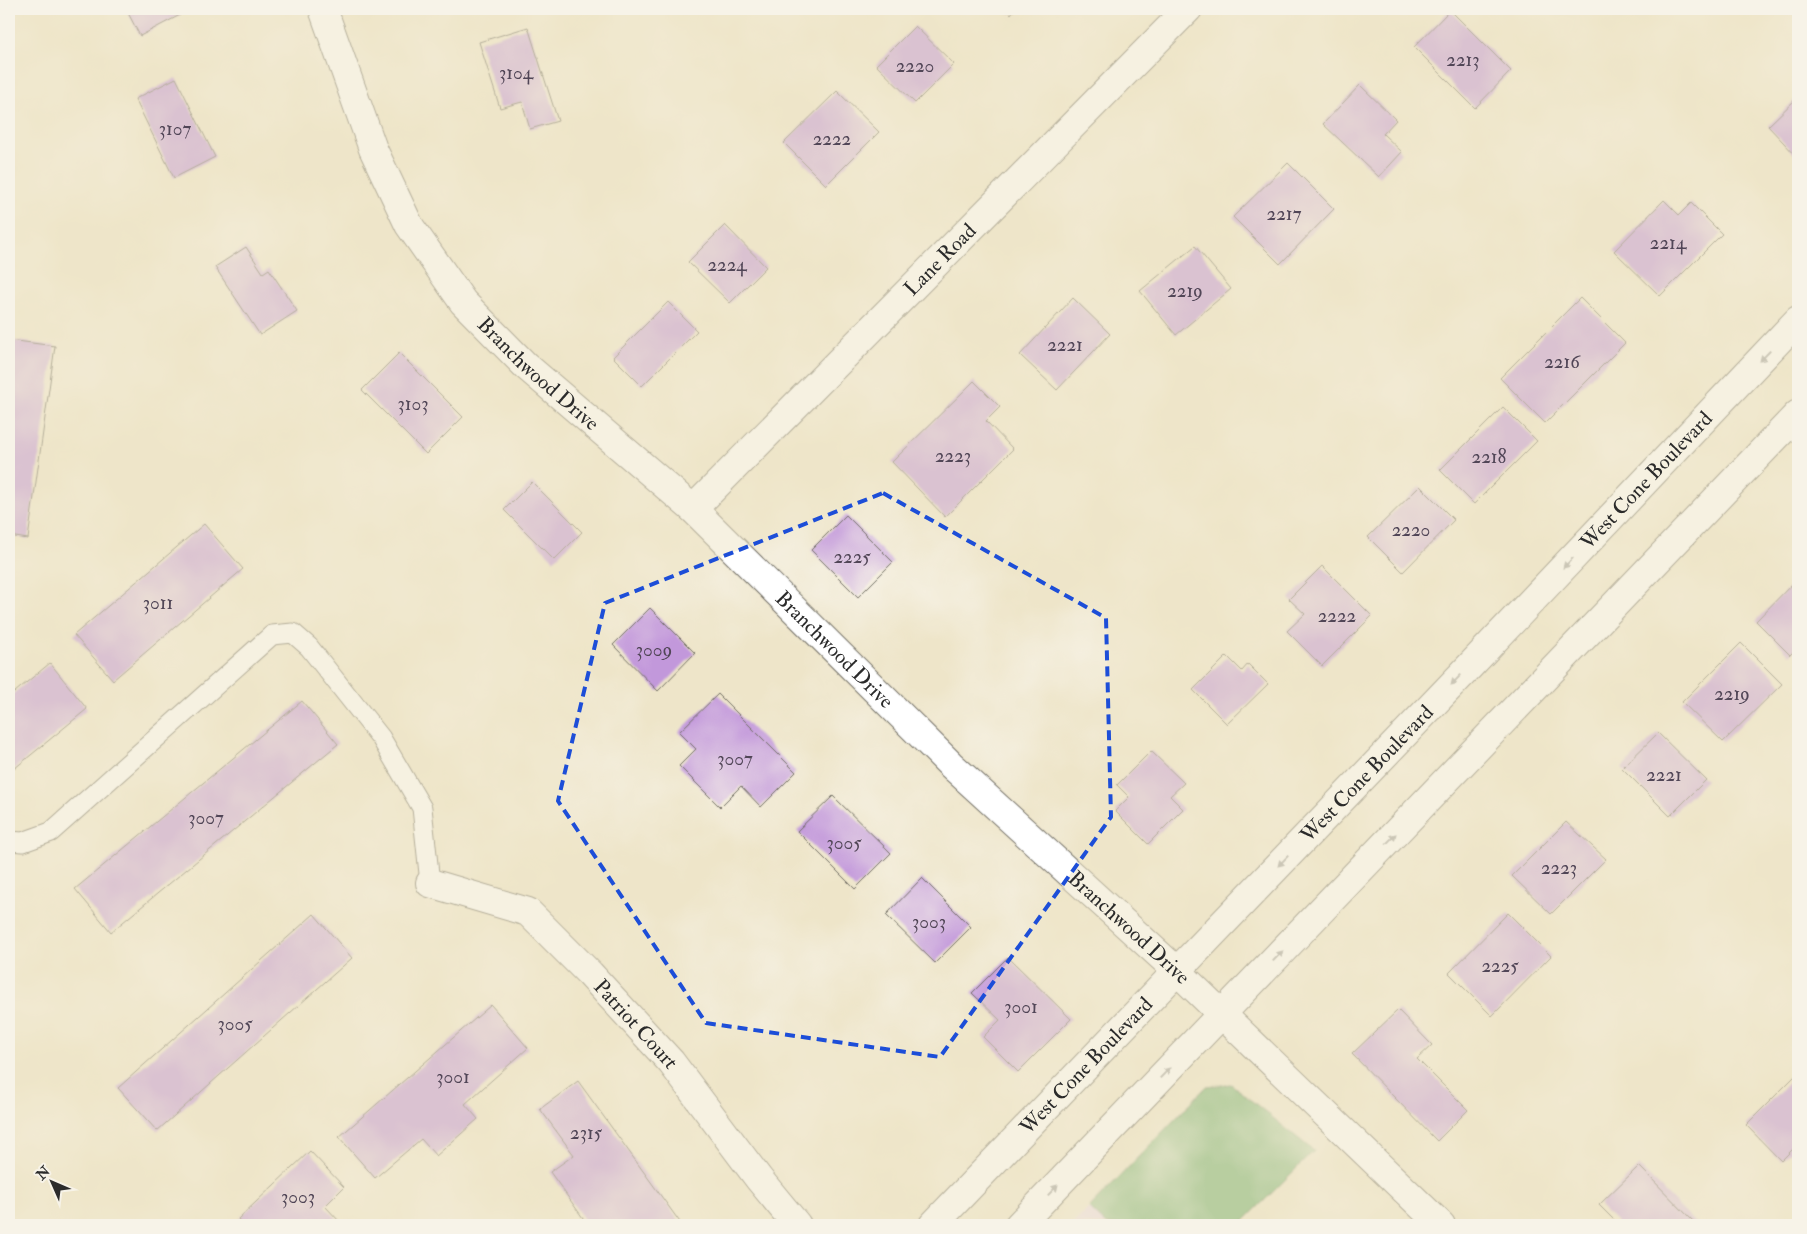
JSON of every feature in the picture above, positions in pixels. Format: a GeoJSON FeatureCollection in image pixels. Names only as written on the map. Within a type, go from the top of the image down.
{"type":"FeatureCollection","features":[{"type":"Feature","properties":{"kind":"street","name":"Branchwood Drive"},"geometry":{"type":"LineString","coordinates":[[323,9],[373,149],[409,225],[463,302],[526,366],[693,509],[950,764],[1178,970],[1441,1225]]}},
{"type":"Feature","properties":{"kind":"street","name":"Lane Road"},"geometry":{"type":"LineString","coordinates":[[693,509],[1188,9]]}},
{"type":"Feature","properties":{"kind":"street","name":"West Cone Boulevard"},"geometry":{"type":"LineString","coordinates":[[933,1225],[1469,667],[1798,320]]}},
{"type":"Feature","properties":{"kind":"street"},"geometry":{"type":"LineString","coordinates":[[1019,1225],[1798,414]]}},
{"type":"Feature","properties":{"kind":"street","name":"Patriot Court"},"geometry":{"type":"LineString","coordinates":[[430,882],[528,912],[590,974],[671,1062],[794,1224]]}},
{"type":"Feature","properties":{"kind":"lane"},"geometry":{"type":"LineString","coordinates":[[9,841],[23,842],[51,832],[272,635],[293,633],[309,647],[381,738],[422,808],[430,882]]}},
{"type":"Feature","properties":{"kind":"highlighted area"},"geometry":{"type":"Polygon","coordinates":[[[883,493],[1106,618],[1111,817],[940,1057],[706,1023],[558,801],[605,603],[883,493]]]}},
{"type":"Feature","properties":{"kind":"shaded area"},"geometry":{"type":"Polygon","coordinates":[[[1089,1208],[1107,1225],[1072,1225],[1089,1208]]]}},
{"type":"Feature","properties":{"kind":"green space"},"geometry":{"type":"Polygon","coordinates":[[[1231,1084],[1314,1151],[1240,1225],[1107,1225],[1089,1208],[1207,1086],[1231,1084]]]}},
{"type":"Feature","properties":{"kind":"building"},"geometry":{"type":"Polygon","coordinates":[[[126,9],[177,9],[180,15],[140,36],[126,9]]]}},
{"type":"Feature","properties":{"kind":"building"},"geometry":{"type":"Polygon","coordinates":[[[1006,9],[1015,9],[1011,14],[1006,9]]]}},
{"type":"Feature","properties":{"kind":"building"},"geometry":{"type":"Polygon","coordinates":[[[1450,10],[1511,71],[1475,108],[1414,47],[1450,10]]]}},
{"type":"Feature","properties":{"kind":"building"},"geometry":{"type":"Polygon","coordinates":[[[915,26],[954,64],[915,103],[876,65],[915,26]]]}},
{"type":"Feature","properties":{"kind":"building"},"geometry":{"type":"Polygon","coordinates":[[[528,27],[558,121],[530,129],[522,102],[500,108],[479,42],[528,27]]]}},
{"type":"Feature","properties":{"kind":"building"},"geometry":{"type":"Polygon","coordinates":[[[176,78],[215,157],[174,178],[135,99],[176,78]]]}},
{"type":"Feature","properties":{"kind":"building"},"geometry":{"type":"Polygon","coordinates":[[[1360,85],[1396,120],[1383,134],[1402,152],[1379,177],[1323,124],[1360,85]]]}},
{"type":"Feature","properties":{"kind":"building"},"geometry":{"type":"Polygon","coordinates":[[[837,91],[879,132],[826,185],[784,143],[837,91]]]}},
{"type":"Feature","properties":{"kind":"building"},"geometry":{"type":"Polygon","coordinates":[[[1798,97],[1798,158],[1768,126],[1798,97]]]}},
{"type":"Feature","properties":{"kind":"building"},"geometry":{"type":"Polygon","coordinates":[[[1288,163],[1334,209],[1280,264],[1233,217],[1288,163]]]}},
{"type":"Feature","properties":{"kind":"building"},"geometry":{"type":"Polygon","coordinates":[[[1664,200],[1679,215],[1691,203],[1722,234],[1660,296],[1614,251],[1664,200]]]}},
{"type":"Feature","properties":{"kind":"building"},"geometry":{"type":"Polygon","coordinates":[[[725,225],[766,267],[730,303],[688,262],[725,225]]]}},
{"type":"Feature","properties":{"kind":"building"},"geometry":{"type":"Polygon","coordinates":[[[1195,246],[1231,289],[1176,335],[1140,291],[1195,246]]]}},
{"type":"Feature","properties":{"kind":"building"},"geometry":{"type":"Polygon","coordinates":[[[246,247],[263,273],[269,269],[297,311],[260,335],[215,267],[246,247]]]}},
{"type":"Feature","properties":{"kind":"building"},"geometry":{"type":"Polygon","coordinates":[[[1073,298],[1110,334],[1057,390],[1020,355],[1073,298]]]}},
{"type":"Feature","properties":{"kind":"building"},"geometry":{"type":"Polygon","coordinates":[[[1580,298],[1625,343],[1545,423],[1500,378],[1580,298]]]}},
{"type":"Feature","properties":{"kind":"building"},"geometry":{"type":"Polygon","coordinates":[[[668,302],[697,331],[642,386],[613,357],[668,302]]]}},
{"type":"Feature","properties":{"kind":"building"},"geometry":{"type":"Polygon","coordinates":[[[9,340],[55,346],[28,539],[9,536],[9,340]]]}},
{"type":"Feature","properties":{"kind":"building"},"geometry":{"type":"Polygon","coordinates":[[[399,353],[463,417],[426,454],[362,390],[399,353]]]}},
{"type":"Feature","properties":{"kind":"building"},"geometry":{"type":"Polygon","coordinates":[[[974,381],[1000,407],[986,421],[1013,449],[945,517],[892,462],[974,381]]]}},
{"type":"Feature","properties":{"kind":"building"},"geometry":{"type":"Polygon","coordinates":[[[1503,407],[1537,441],[1474,504],[1440,470],[1503,407]]]}},
{"type":"Feature","properties":{"kind":"building"},"geometry":{"type":"Polygon","coordinates":[[[532,482],[582,532],[554,560],[504,510],[532,482]]]}},
{"type":"Feature","properties":{"kind":"building"},"geometry":{"type":"Polygon","coordinates":[[[1420,486],[1454,520],[1403,572],[1368,537],[1420,486]]]}},
{"type":"Feature","properties":{"kind":"building"},"geometry":{"type":"Polygon","coordinates":[[[846,515],[893,562],[858,597],[811,550],[846,515]]]}},
{"type":"Feature","properties":{"kind":"building"},"geometry":{"type":"Polygon","coordinates":[[[204,524],[243,569],[113,680],[74,635],[204,524]]]}},
{"type":"Feature","properties":{"kind":"building"},"geometry":{"type":"Polygon","coordinates":[[[1322,566],[1372,616],[1322,666],[1287,631],[1305,614],[1289,599],[1322,566]]]}},
{"type":"Feature","properties":{"kind":"building"},"geometry":{"type":"Polygon","coordinates":[[[1798,578],[1798,647],[1790,655],[1756,621],[1798,578]]]}},
{"type":"Feature","properties":{"kind":"building"},"geometry":{"type":"Polygon","coordinates":[[[650,608],[695,653],[658,691],[613,645],[650,608]]]}},
{"type":"Feature","properties":{"kind":"building"},"geometry":{"type":"Polygon","coordinates":[[[1741,643],[1782,684],[1723,742],[1682,702],[1741,643]]]}},
{"type":"Feature","properties":{"kind":"building"},"geometry":{"type":"Polygon","coordinates":[[[1227,656],[1242,671],[1248,664],[1268,684],[1227,724],[1193,690],[1227,656]]]}},
{"type":"Feature","properties":{"kind":"building"},"geometry":{"type":"Polygon","coordinates":[[[50,663],[87,709],[9,773],[9,697],[50,663]]]}},
{"type":"Feature","properties":{"kind":"building"},"geometry":{"type":"Polygon","coordinates":[[[718,694],[796,772],[761,807],[741,786],[720,807],[679,766],[696,749],[679,732],[718,694]]]}},
{"type":"Feature","properties":{"kind":"building"},"geometry":{"type":"Polygon","coordinates":[[[302,701],[338,744],[111,932],[75,889],[302,701]]]}},
{"type":"Feature","properties":{"kind":"building"},"geometry":{"type":"Polygon","coordinates":[[[1658,733],[1706,780],[1670,816],[1622,768],[1658,733]]]}},
{"type":"Feature","properties":{"kind":"building"},"geometry":{"type":"Polygon","coordinates":[[[1151,751],[1184,783],[1170,796],[1183,809],[1148,844],[1115,811],[1129,797],[1117,785],[1151,751]]]}},
{"type":"Feature","properties":{"kind":"building"},"geometry":{"type":"Polygon","coordinates":[[[833,796],[891,853],[855,889],[797,831],[833,796]]]}},
{"type":"Feature","properties":{"kind":"building"},"geometry":{"type":"Polygon","coordinates":[[[1566,822],[1606,859],[1551,914],[1512,876],[1566,822]]]}},
{"type":"Feature","properties":{"kind":"building"},"geometry":{"type":"Polygon","coordinates":[[[922,878],[971,927],[935,963],[886,915],[922,878]]]}},
{"type":"Feature","properties":{"kind":"building"},"geometry":{"type":"Polygon","coordinates":[[[1508,913],[1551,956],[1492,1016],[1449,973],[1508,913]]]}},
{"type":"Feature","properties":{"kind":"building"},"geometry":{"type":"Polygon","coordinates":[[[314,914],[352,958],[157,1131],[118,1088],[314,914]]]}},
{"type":"Feature","properties":{"kind":"building"},"geometry":{"type":"Polygon","coordinates":[[[1008,957],[1071,1019],[1018,1072],[983,1037],[1000,1020],[972,993],[1008,957]]]}},
{"type":"Feature","properties":{"kind":"building"},"geometry":{"type":"Polygon","coordinates":[[[491,1005],[528,1048],[465,1104],[478,1119],[436,1156],[421,1139],[375,1178],[339,1137],[491,1005]]]}},
{"type":"Feature","properties":{"kind":"building"},"geometry":{"type":"Polygon","coordinates":[[[1398,1010],[1432,1045],[1417,1059],[1468,1110],[1437,1141],[1352,1054],[1398,1010]]]}},
{"type":"Feature","properties":{"kind":"building"},"geometry":{"type":"Polygon","coordinates":[[[1798,1073],[1798,1144],[1781,1161],[1746,1125],[1798,1073]]]}},
{"type":"Feature","properties":{"kind":"building"},"geometry":{"type":"Polygon","coordinates":[[[578,1081],[682,1225],[588,1225],[550,1172],[574,1155],[540,1109],[578,1081]]]}},
{"type":"Feature","properties":{"kind":"building"},"geometry":{"type":"Polygon","coordinates":[[[310,1151],[344,1187],[325,1206],[340,1222],[336,1225],[311,1225],[308,1222],[305,1225],[244,1225],[238,1219],[310,1151]]]}},
{"type":"Feature","properties":{"kind":"building"},"geometry":{"type":"Polygon","coordinates":[[[1639,1166],[1697,1225],[1619,1225],[1599,1205],[1639,1166]]]}}]}
